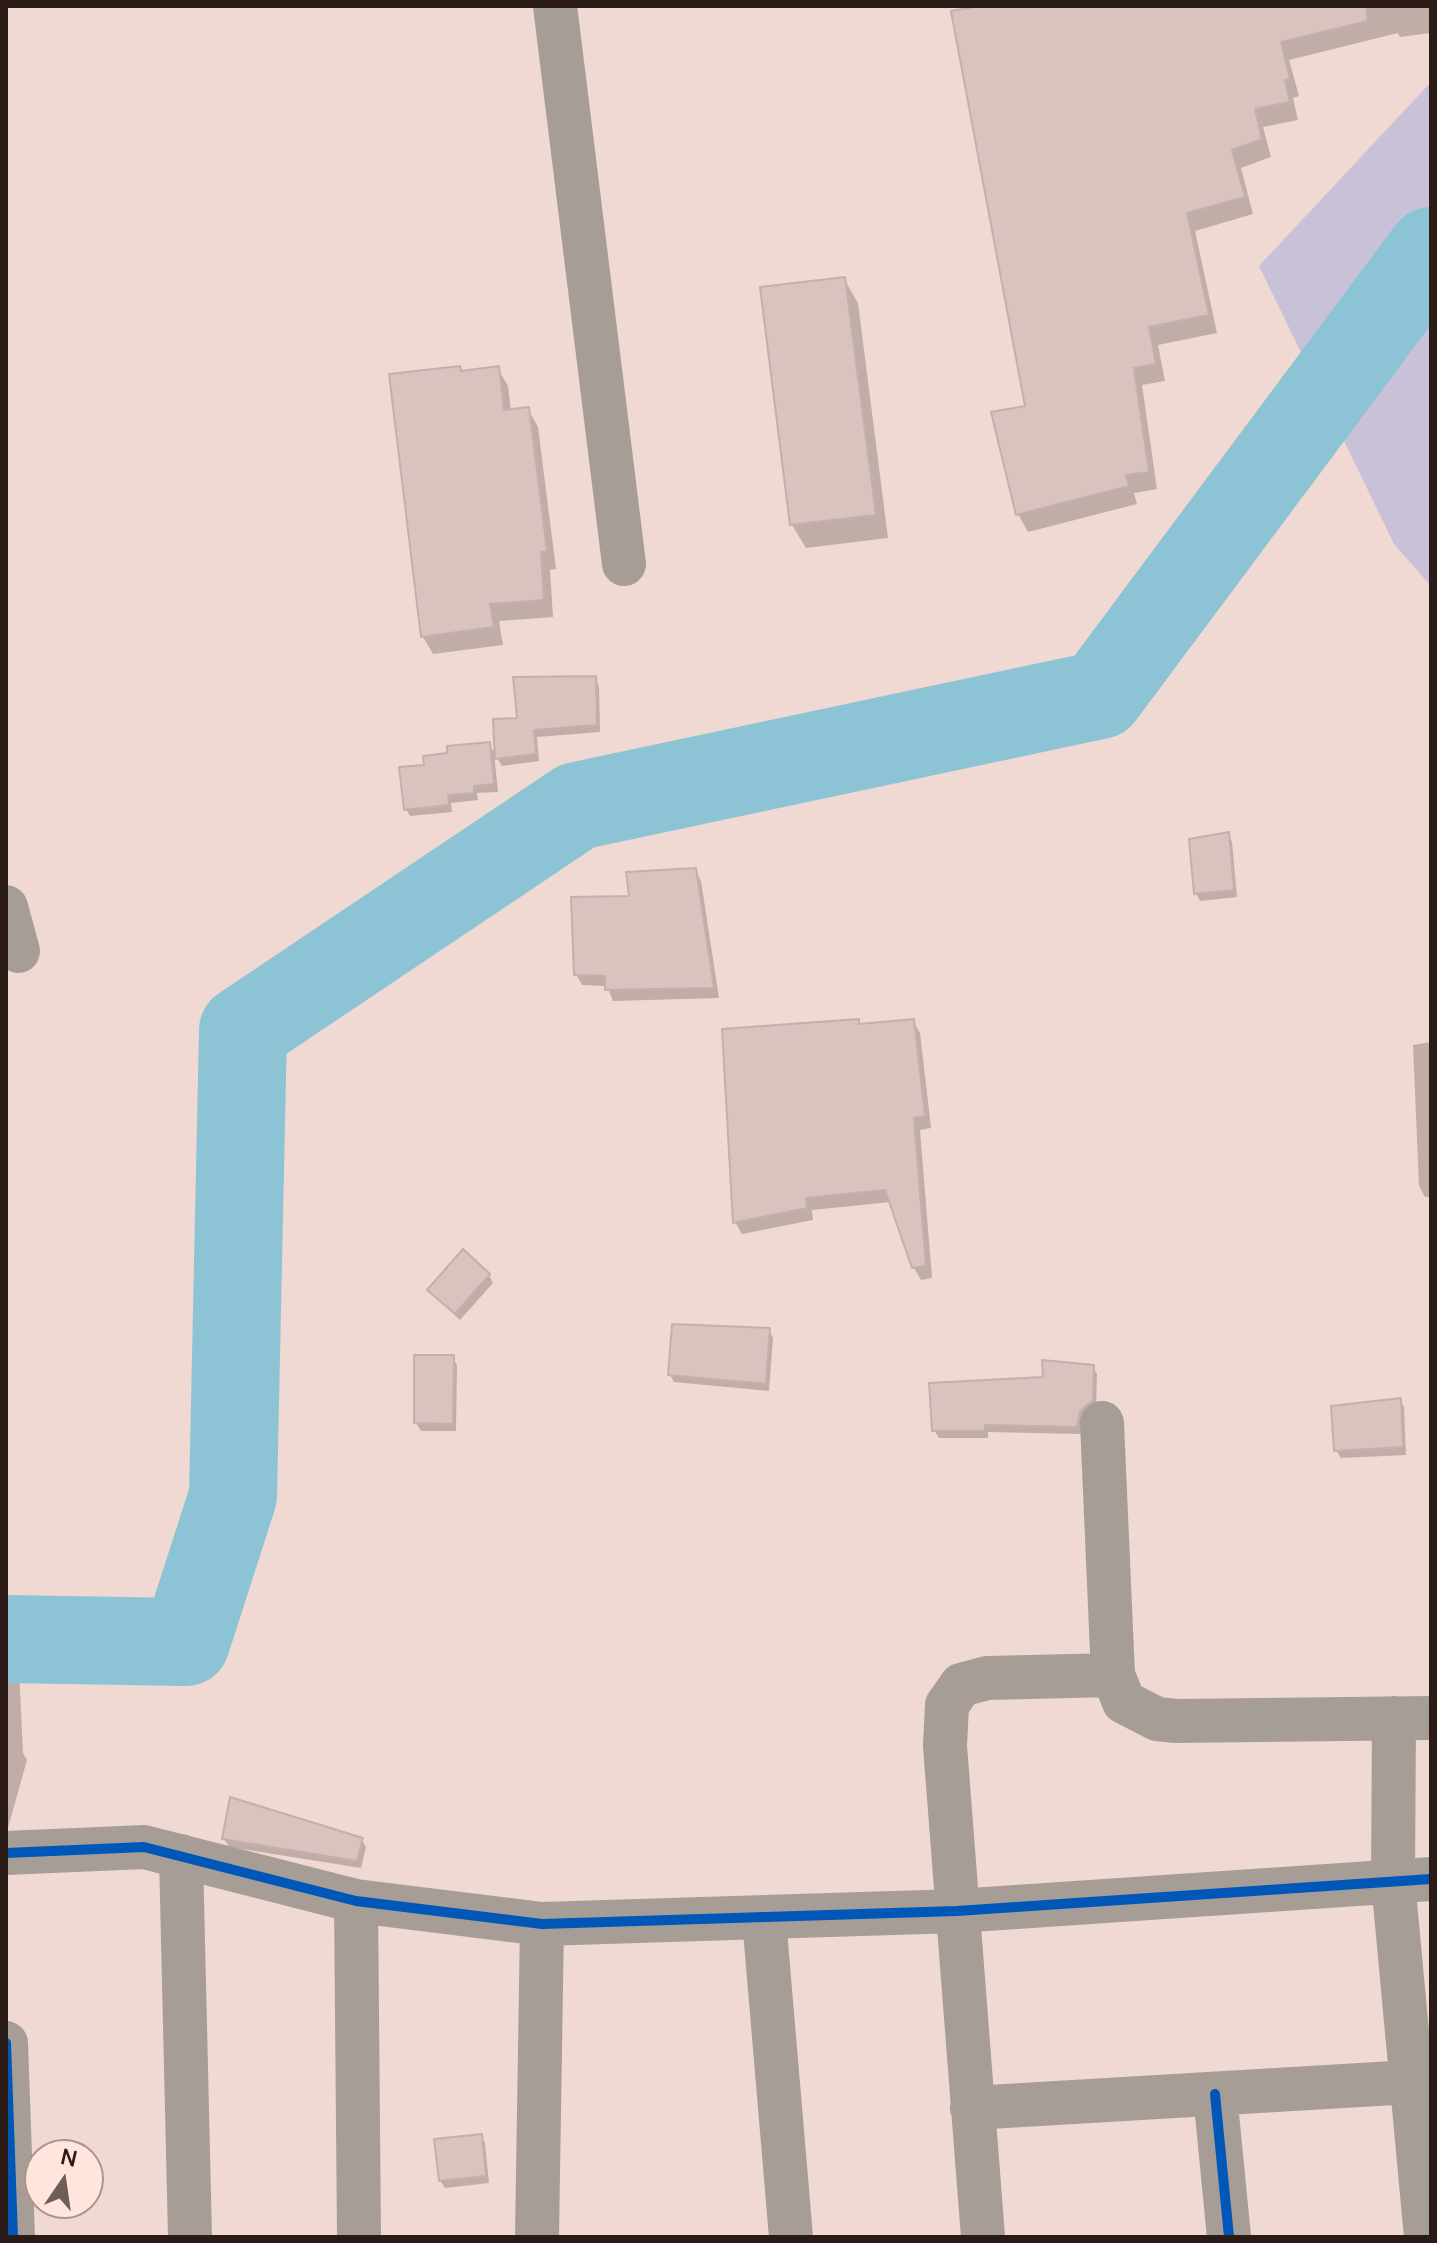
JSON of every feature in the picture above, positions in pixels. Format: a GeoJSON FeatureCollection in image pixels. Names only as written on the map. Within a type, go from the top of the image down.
{"type":"FeatureCollection","features":[{"type":"Feature","properties":{"kind":"street"},"geometry":{"type":"LineString","coordinates":[[555,6],[624,564]]}},
{"type":"Feature","properties":{"kind":"street"},"geometry":{"type":"LineString","coordinates":[[6,907],[18,951]]}},
{"type":"Feature","properties":{"kind":"street"},"geometry":{"type":"LineString","coordinates":[[1102,1423],[1113,1675],[1124,1702],[1157,1719],[1412,1718],[1411,2082],[1426,2237]]}},
{"type":"Feature","properties":{"kind":"street"},"geometry":{"type":"LineString","coordinates":[[983,2237],[945,1746],[947,1705],[961,1685],[987,1678],[1113,1675]]}},
{"type":"Feature","properties":{"kind":"street"},"geometry":{"type":"LineString","coordinates":[[6,1853],[144,1847],[356,1901],[542,1924],[957,1911],[1412,1880]]}},
{"type":"Feature","properties":{"kind":"street"},"geometry":{"type":"LineString","coordinates":[[181,1856],[190,2237]]}},
{"type":"Feature","properties":{"kind":"street"},"geometry":{"type":"LineString","coordinates":[[356,1901],[359,2237]]}},
{"type":"Feature","properties":{"kind":"street"},"geometry":{"type":"LineString","coordinates":[[764,1919],[784,2236]]}},
{"type":"Feature","properties":{"kind":"street"},"geometry":{"type":"LineString","coordinates":[[537,2237],[542,1924]]}},
{"type":"Feature","properties":{"kind":"street"},"geometry":{"type":"LineString","coordinates":[[6,2043],[13,2237]]}},
{"type":"Feature","properties":{"kind":"street"},"geometry":{"type":"LineString","coordinates":[[972,2108],[1411,2082]]}},
{"type":"Feature","properties":{"kind":"street"},"geometry":{"type":"LineString","coordinates":[[1215,2094],[1229,2237]]}},
{"type":"Feature","properties":{"kind":"shaded area"},"geometry":{"type":"Polygon","coordinates":[[[1431,82],[1431,586],[1394,544],[1259,266],[1431,82]]]}},
{"type":"Feature","properties":{"kind":"building"},"geometry":{"type":"Polygon","coordinates":[[[981,6],[1366,6],[1368,21],[1281,42],[1290,79],[1285,80],[1290,102],[1255,109],[1262,139],[1232,150],[1245,197],[1187,213],[1209,315],[1149,327],[1156,364],[1134,368],[1149,472],[1126,475],[1129,486],[1016,515],[991,412],[1025,406],[951,11],[981,6]]]}},
{"type":"Feature","properties":{"kind":"building"},"geometry":{"type":"Polygon","coordinates":[[[845,277],[876,515],[790,525],[760,287],[845,277]]]}},
{"type":"Feature","properties":{"kind":"building"},"geometry":{"type":"Polygon","coordinates":[[[460,366],[461,371],[499,366],[504,410],[529,407],[547,551],[541,552],[544,600],[490,604],[494,627],[421,637],[389,374],[460,366]]]}},
{"type":"Feature","properties":{"kind":"building"},"geometry":{"type":"Polygon","coordinates":[[[596,676],[597,725],[534,730],[536,754],[495,759],[493,719],[517,718],[513,677],[596,676]]]}},
{"type":"Feature","properties":{"kind":"building"},"geometry":{"type":"Polygon","coordinates":[[[490,742],[494,784],[474,786],[474,793],[448,795],[449,805],[404,810],[399,767],[424,765],[423,756],[447,753],[447,746],[490,742]]]}},
{"type":"Feature","properties":{"kind":"building"},"geometry":{"type":"Polygon","coordinates":[[[1229,832],[1234,890],[1194,894],[1189,839],[1229,832]]]}},
{"type":"Feature","properties":{"kind":"building"},"geometry":{"type":"Polygon","coordinates":[[[696,868],[714,988],[605,990],[605,976],[574,975],[571,897],[629,896],[626,872],[696,868]]]}},
{"type":"Feature","properties":{"kind":"building"},"geometry":{"type":"Polygon","coordinates":[[[859,1019],[859,1024],[914,1019],[925,1116],[914,1118],[926,1266],[912,1268],[885,1190],[806,1198],[807,1208],[733,1223],[722,1029],[859,1019]]]}},
{"type":"Feature","properties":{"kind":"building"},"geometry":{"type":"Polygon","coordinates":[[[463,1249],[490,1274],[455,1314],[427,1290],[463,1249]]]}},
{"type":"Feature","properties":{"kind":"building"},"geometry":{"type":"Polygon","coordinates":[[[672,1324],[770,1328],[766,1384],[668,1375],[672,1324]]]}},
{"type":"Feature","properties":{"kind":"building"},"geometry":{"type":"Polygon","coordinates":[[[414,1355],[454,1355],[453,1424],[414,1423],[414,1355]]]}},
{"type":"Feature","properties":{"kind":"building"},"geometry":{"type":"Polygon","coordinates":[[[1042,1360],[1094,1365],[1093,1400],[1080,1411],[1077,1427],[985,1425],[985,1431],[932,1431],[929,1383],[1043,1377],[1042,1360]]]}},
{"type":"Feature","properties":{"kind":"building"},"geometry":{"type":"Polygon","coordinates":[[[1401,1398],[1403,1447],[1334,1451],[1331,1406],[1401,1398]]]}},
{"type":"Feature","properties":{"kind":"building"},"geometry":{"type":"Polygon","coordinates":[[[230,1797],[363,1838],[357,1861],[222,1839],[230,1797]]]}},
{"type":"Feature","properties":{"kind":"building"},"geometry":{"type":"Polygon","coordinates":[[[482,2134],[486,2176],[439,2181],[434,2139],[482,2134]]]}},
{"type":"Feature","properties":{"kind":"waterway"},"geometry":{"type":"LineString","coordinates":[[6,1639],[186,1642],[233,1496],[243,1030],[577,806],[1100,695],[1431,251]]}},
{"type":"Feature","properties":{"kind":"cycle path"},"geometry":{"type":"LineString","coordinates":[[6,1853],[144,1847],[356,1901],[542,1924],[957,1911],[1431,1879]]}},
{"type":"Feature","properties":{"kind":"cycle path"},"geometry":{"type":"LineString","coordinates":[[6,2043],[13,2237]]}},
{"type":"Feature","properties":{"kind":"cycle path"},"geometry":{"type":"LineString","coordinates":[[1215,2094],[1229,2237]]}}]}
